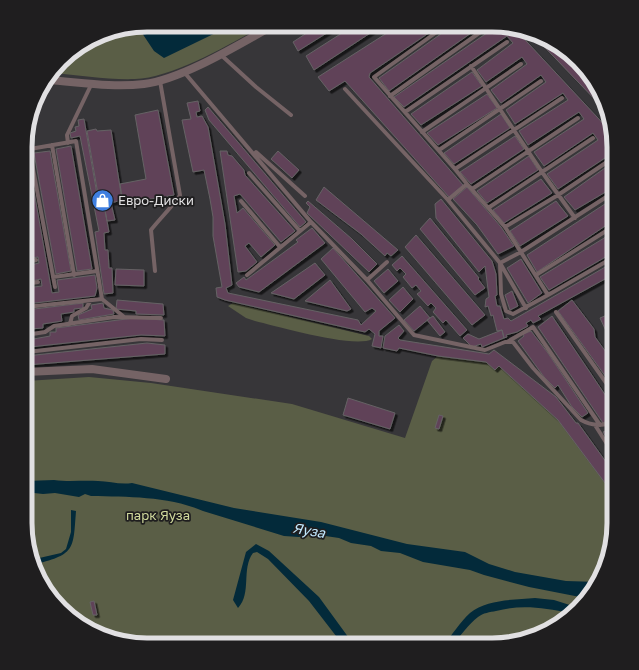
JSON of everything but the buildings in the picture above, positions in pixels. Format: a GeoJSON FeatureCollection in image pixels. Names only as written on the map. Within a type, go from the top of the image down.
{"type":"FeatureCollection","features":[{"type":"Feature","properties":{"kind":"street"},"geometry":{"type":"LineString","coordinates":[[53,80],[126,85],[145,84],[160,81],[184,72],[261,32]]}},
{"type":"Feature","properties":{"kind":"street"},"geometry":{"type":"LineString","coordinates":[[32,372],[92,369],[166,379]]}},
{"type":"Feature","properties":{"kind":"lane"},"geometry":{"type":"LineString","coordinates":[[437,32],[374,77],[505,227],[548,295]]}},
{"type":"Feature","properties":{"kind":"lane"},"geometry":{"type":"LineString","coordinates":[[390,96],[480,32]]}},
{"type":"Feature","properties":{"kind":"lane"},"geometry":{"type":"LineString","coordinates":[[405,112],[507,42]]}},
{"type":"Feature","properties":{"kind":"lane"},"geometry":{"type":"LineString","coordinates":[[220,54],[256,87],[292,115]]}},
{"type":"Feature","properties":{"kind":"lane"},"geometry":{"type":"LineString","coordinates":[[422,132],[521,64]]}},
{"type":"Feature","properties":{"kind":"lane"},"geometry":{"type":"LineString","coordinates":[[471,66],[542,172],[576,218]]}},
{"type":"Feature","properties":{"kind":"lane"},"geometry":{"type":"LineString","coordinates":[[184,72],[311,222],[367,280],[414,335],[485,350],[505,342],[533,327],[600,425]]}},
{"type":"Feature","properties":{"kind":"lane"},"geometry":{"type":"LineString","coordinates":[[155,271],[151,230],[168,209],[179,199],[180,195],[160,81]]}},
{"type":"Feature","properties":{"kind":"lane"},"geometry":{"type":"LineString","coordinates":[[439,150],[541,81]]}},
{"type":"Feature","properties":{"kind":"lane"},"geometry":{"type":"LineString","coordinates":[[68,143],[66,135],[92,83]]}},
{"type":"Feature","properties":{"kind":"lane"},"geometry":{"type":"LineString","coordinates":[[345,89],[448,200],[500,263],[526,308]]}},
{"type":"Feature","properties":{"kind":"lane"},"geometry":{"type":"LineString","coordinates":[[455,169],[562,98]]}},
{"type":"Feature","properties":{"kind":"lane"},"geometry":{"type":"LineString","coordinates":[[472,188],[578,118]]}},
{"type":"Feature","properties":{"kind":"lane"},"geometry":{"type":"LineString","coordinates":[[488,208],[593,138]]}},
{"type":"Feature","properties":{"kind":"lane"},"geometry":{"type":"LineString","coordinates":[[32,149],[76,141],[102,299],[123,316]]}},
{"type":"Feature","properties":{"kind":"lane"},"geometry":{"type":"LineString","coordinates":[[245,143],[305,196]]}},
{"type":"Feature","properties":{"kind":"lane"},"geometry":{"type":"LineString","coordinates":[[52,145],[74,275]]}},
{"type":"Feature","properties":{"kind":"lane"},"geometry":{"type":"LineString","coordinates":[[32,160],[55,287]]}},
{"type":"Feature","properties":{"kind":"lane"},"geometry":{"type":"LineString","coordinates":[[505,227],[558,195],[607,162]]}},
{"type":"Feature","properties":{"kind":"lane"},"geometry":{"type":"LineString","coordinates":[[249,173],[300,231]]}},
{"type":"Feature","properties":{"kind":"lane"},"geometry":{"type":"LineString","coordinates":[[448,200],[467,184]]}},
{"type":"Feature","properties":{"kind":"lane"},"geometry":{"type":"LineString","coordinates":[[500,263],[521,252],[576,218],[607,197]]}},
{"type":"Feature","properties":{"kind":"lane"},"geometry":{"type":"LineString","coordinates":[[241,201],[280,247]]}},
{"type":"Feature","properties":{"kind":"lane"},"geometry":{"type":"LineString","coordinates":[[247,275],[311,222]]}},
{"type":"Feature","properties":{"kind":"lane"},"geometry":{"type":"LineString","coordinates":[[536,275],[607,230]]}},
{"type":"Feature","properties":{"kind":"lane"},"geometry":{"type":"LineString","coordinates":[[32,261],[36,260]]}},
{"type":"Feature","properties":{"kind":"lane"},"geometry":{"type":"LineString","coordinates":[[500,263],[501,294],[506,311],[513,314],[607,261]]}},
{"type":"Feature","properties":{"kind":"lane"},"geometry":{"type":"LineString","coordinates":[[367,280],[387,262]]}},
{"type":"Feature","properties":{"kind":"lane"},"geometry":{"type":"LineString","coordinates":[[53,277],[97,271]]}},
{"type":"Feature","properties":{"kind":"lane"},"geometry":{"type":"LineString","coordinates":[[32,283],[38,282]]}},
{"type":"Feature","properties":{"kind":"lane"},"geometry":{"type":"LineString","coordinates":[[32,306],[102,299]]}},
{"type":"Feature","properties":{"kind":"lane"},"geometry":{"type":"LineString","coordinates":[[70,324],[72,316],[86,308],[91,300]]}},
{"type":"Feature","properties":{"kind":"lane"},"geometry":{"type":"LineString","coordinates":[[556,312],[607,384]]}},
{"type":"Feature","properties":{"kind":"lane"},"geometry":{"type":"LineString","coordinates":[[32,334],[45,332],[54,326],[123,316],[161,318]]}},
{"type":"Feature","properties":{"kind":"lane"},"geometry":{"type":"LineString","coordinates":[[32,351],[141,339],[162,340]]}},
{"type":"Feature","properties":{"kind":"lane"},"geometry":{"type":"LineString","coordinates":[[505,342],[513,342],[533,368],[581,420],[590,425],[607,424]]}},
{"type":"Feature","properties":{"kind":"lane"},"geometry":{"type":"LineString","coordinates":[[595,425],[607,444]]}},
{"type":"Feature","properties":{"kind":"green space"},"geometry":{"type":"Polygon","coordinates":[[[147,32],[251,32],[201,59],[166,73],[135,79],[114,79],[59,74],[71,61],[89,47],[117,36],[147,32]]]}},
{"type":"Feature","properties":{"kind":"green space"},"geometry":{"type":"Polygon","coordinates":[[[233,303],[369,336],[372,339],[350,341],[297,332],[246,318],[228,306],[233,303]]]}},
{"type":"Feature","properties":{"kind":"green space","name":"парк Яуза"},"geometry":{"type":"Polygon","coordinates":[[[438,356],[486,362],[495,370],[499,366],[558,420],[607,476],[607,531],[603,553],[588,587],[568,609],[556,619],[529,632],[500,638],[139,638],[117,634],[89,623],[66,604],[51,587],[38,560],[32,531],[32,381],[89,377],[151,383],[292,404],[405,438],[432,361],[438,356]]]}},
{"type":"Feature","properties":{"kind":"water"},"geometry":{"type":"Polygon","coordinates":[[[142,32],[218,32],[164,58],[154,51],[142,32]]]}},
{"type":"Feature","properties":{"kind":"water","name":"Яуза"},"geometry":{"type":"Polygon","coordinates":[[[32,481],[102,481],[123,484],[132,483],[234,508],[321,522],[407,544],[465,552],[489,564],[515,572],[566,581],[591,582],[580,597],[529,587],[470,570],[423,562],[400,553],[381,551],[371,546],[351,543],[339,538],[312,534],[299,537],[284,536],[176,502],[134,497],[91,496],[85,494],[79,497],[55,493],[32,493],[32,481]]]}},
{"type":"Feature","properties":{"kind":"water"},"geometry":{"type":"Polygon","coordinates":[[[71,510],[76,511],[73,542],[70,548],[59,557],[39,563],[38,558],[61,553],[66,549],[71,532],[71,510]]]}},
{"type":"Feature","properties":{"kind":"water"},"geometry":{"type":"Polygon","coordinates":[[[256,544],[269,551],[319,597],[349,638],[338,638],[309,601],[268,559],[257,552],[253,553],[249,559],[245,595],[238,608],[233,600],[246,552],[256,544]]]}},
{"type":"Feature","properties":{"kind":"water"},"geometry":{"type":"Polygon","coordinates":[[[535,598],[554,600],[571,606],[564,612],[542,608],[524,607],[487,613],[475,620],[459,638],[449,638],[470,613],[484,605],[501,601],[535,598]]]}},
{"type":"Feature","properties":{"kind":"place","name":"Евро-Диски"},"geometry":{"type":"Point","coordinates":[103,200]}}]}
